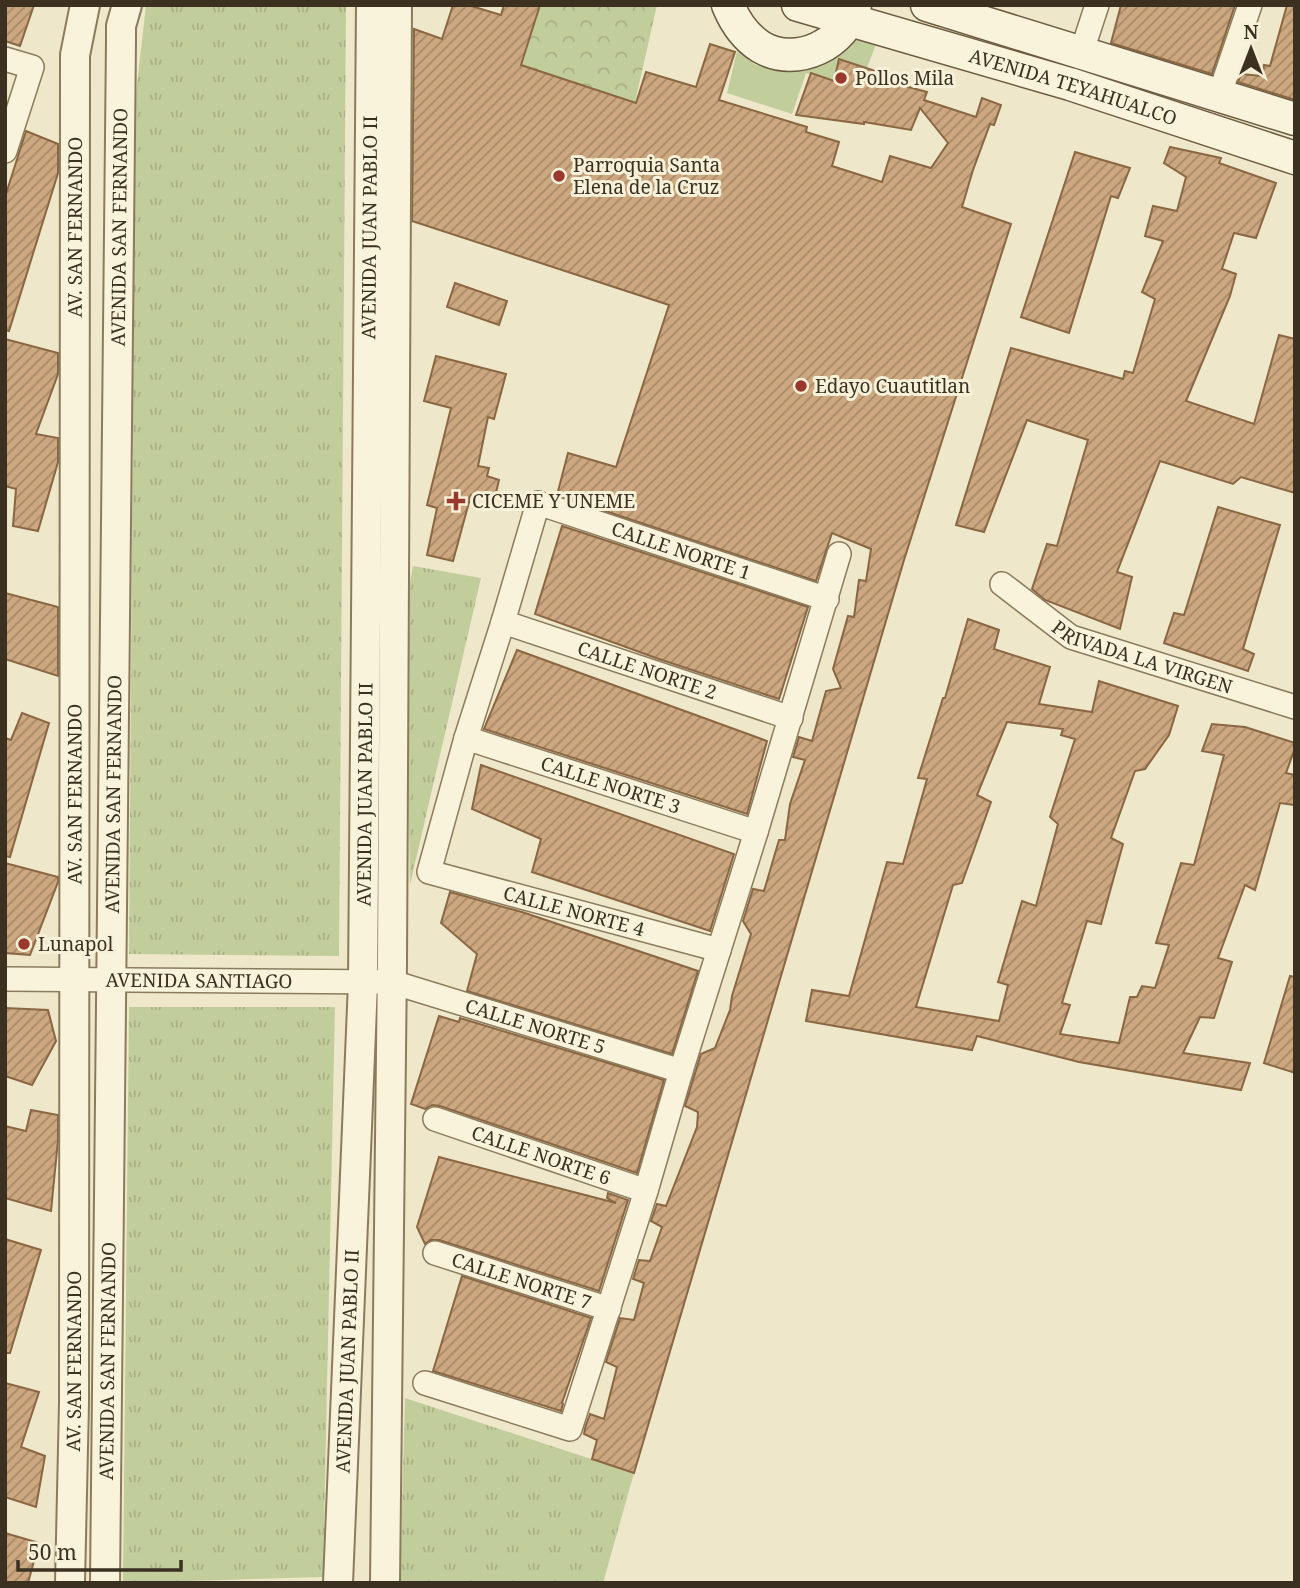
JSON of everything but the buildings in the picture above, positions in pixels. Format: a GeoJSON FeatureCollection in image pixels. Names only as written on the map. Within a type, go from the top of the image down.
{"type":"FeatureCollection","features":[{"type":"Feature","properties":{"kind":"main road"},"geometry":{"type":"LineString","coordinates":[[728,5],[742,32],[762,48],[786,55],[811,52],[834,40],[853,13]]}},
{"type":"Feature","properties":{"kind":"main road","name":"AVENIDA TEYAHUALCO"},"geometry":{"type":"LineString","coordinates":[[798,5],[853,13],[1295,158]]}},
{"type":"Feature","properties":{"kind":"main road","name":"AVENIDA TEYAHUALCO"},"geometry":{"type":"LineString","coordinates":[[927,5],[1295,119]]}},
{"type":"Feature","properties":{"kind":"street","name":"AV. SAN FERNANDO"},"geometry":{"type":"LineString","coordinates":[[70,1583],[74,1403],[75,55],[85,5]]}},
{"type":"Feature","properties":{"kind":"street","name":"AVENIDA SAN FERNANDO"},"geometry":{"type":"LineString","coordinates":[[105,1583],[121,26],[127,5]]}},
{"type":"Feature","properties":{"kind":"street","name":"AVENIDA JUAN PABLO II"},"geometry":{"type":"LineString","coordinates":[[338,1583],[363,983],[371,5]]}},
{"type":"Feature","properties":{"kind":"street"},"geometry":{"type":"LineString","coordinates":[[385,1583],[397,5]]}},
{"type":"Feature","properties":{"kind":"street"},"geometry":{"type":"LineString","coordinates":[[1081,54],[1097,5]]}},
{"type":"Feature","properties":{"kind":"street"},"geometry":{"type":"LineString","coordinates":[[1219,96],[1250,5]]}},
{"type":"Feature","properties":{"kind":"street"},"geometry":{"type":"LineString","coordinates":[[5,59],[32,67],[5,151]]}},
{"type":"Feature","properties":{"kind":"street","name":"CALLE NORTE 1"},"geometry":{"type":"LineString","coordinates":[[503,622],[538,503],[827,599]]}},
{"type":"Feature","properties":{"kind":"street"},"geometry":{"type":"LineString","coordinates":[[425,1383],[570,1429],[646,1191],[839,554]]}},
{"type":"Feature","properties":{"kind":"street","name":"PRIVADA LA VIRGEN"},"geometry":{"type":"LineString","coordinates":[[1002,584],[1072,637],[1295,707]]}},
{"type":"Feature","properties":{"kind":"street"},"geometry":{"type":"LineString","coordinates":[[466,738],[503,622]]}},
{"type":"Feature","properties":{"kind":"street","name":"CALLE NORTE 2"},"geometry":{"type":"LineString","coordinates":[[503,622],[791,718]]}},
{"type":"Feature","properties":{"kind":"street","name":"CALLE NORTE 3"},"geometry":{"type":"LineString","coordinates":[[466,738],[756,832]]}},
{"type":"Feature","properties":{"kind":"street","name":"CALLE NORTE 4"},"geometry":{"type":"LineString","coordinates":[[466,738],[429,872],[719,950]]}},
{"type":"Feature","properties":{"kind":"street","name":"AVENIDA SANTIAGO"},"geometry":{"type":"LineString","coordinates":[[5,979],[391,982]]}},
{"type":"Feature","properties":{"kind":"street","name":"CALLE NORTE 5"},"geometry":{"type":"LineString","coordinates":[[391,982],[681,1071]]}},
{"type":"Feature","properties":{"kind":"street","name":"CALLE NORTE 6"},"geometry":{"type":"LineString","coordinates":[[435,1119],[646,1191]]}},
{"type":"Feature","properties":{"kind":"street","name":"CALLE NORTE 7"},"geometry":{"type":"LineString","coordinates":[[435,1253],[609,1310]]}},
{"type":"Feature","properties":{"kind":"green space"},"geometry":{"type":"Polygon","coordinates":[[[146,5],[346,5],[339,956],[129,954],[135,102],[146,5]]]}},
{"type":"Feature","properties":{"kind":"green space"},"geometry":{"type":"Polygon","coordinates":[[[540,5],[657,5],[635,102],[522,65],[540,5]]]}},
{"type":"Feature","properties":{"kind":"green space"},"geometry":{"type":"Polygon","coordinates":[[[842,38],[876,44],[867,68],[840,59],[834,81],[806,73],[792,114],[727,93],[737,51],[756,65],[778,69],[842,38]]]}},
{"type":"Feature","properties":{"kind":"green space"},"geometry":{"type":"Polygon","coordinates":[[[413,566],[481,578],[410,885],[405,609],[413,566]]]}},
{"type":"Feature","properties":{"kind":"green space"},"geometry":{"type":"Polygon","coordinates":[[[129,1007],[335,1007],[323,1577],[123,1583],[129,1007]]]}},
{"type":"Feature","properties":{"kind":"green space"},"geometry":{"type":"Polygon","coordinates":[[[405,1398],[634,1473],[603,1583],[400,1583],[405,1398]]]}},
{"type":"Feature","properties":{"kind":"place","name":"Pollos Mila"},"geometry":{"type":"Point","coordinates":[841,78]}},
{"type":"Feature","properties":{"kind":"place","name":"Parroquia Santa Elena de la Cruz"},"geometry":{"type":"Point","coordinates":[559,176]}},
{"type":"Feature","properties":{"kind":"place","name":"Edayo Cuautitlan"},"geometry":{"type":"Point","coordinates":[801,386]}},
{"type":"Feature","properties":{"kind":"place","name":"CICEME Y UNEME"},"geometry":{"type":"Point","coordinates":[456,501]}},
{"type":"Feature","properties":{"kind":"place","name":"Lunapol"},"geometry":{"type":"Point","coordinates":[24,944]}}]}
